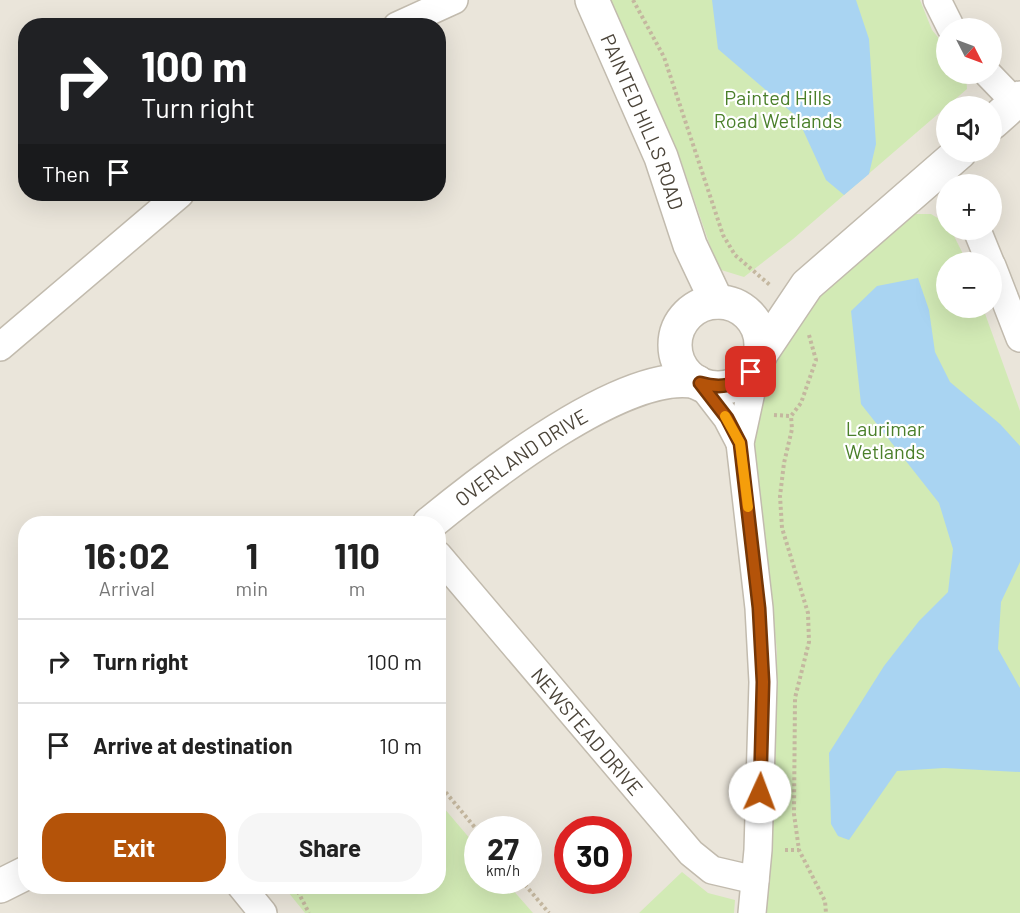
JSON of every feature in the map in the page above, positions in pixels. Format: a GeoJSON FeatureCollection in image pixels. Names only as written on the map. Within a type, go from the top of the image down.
{"type":"FeatureCollection","features":[{"type":"Feature","properties":{"kind":"street"},"geometry":{"type":"LineString","coordinates":[[415,18],[454,0]]}},
{"type":"Feature","properties":{"kind":"street","name":"PAINTED HILLS ROAD"},"geometry":{"type":"LineString","coordinates":[[592,0],[661,157],[690,245],[720,302]]}},
{"type":"Feature","properties":{"kind":"street"},"geometry":{"type":"LineString","coordinates":[[937,0],[946,18]]}},
{"type":"Feature","properties":{"kind":"street"},"geometry":{"type":"LineString","coordinates":[[994,84],[1009,108]]}},
{"type":"Feature","properties":{"kind":"street"},"geometry":{"type":"LineString","coordinates":[[740,443],[727,418],[680,363],[677,334],[693,310],[720,302],[753,304],[781,297],[807,285],[936,184]]}},
{"type":"Feature","properties":{"kind":"street"},"geometry":{"type":"LineString","coordinates":[[0,347],[172,201]]}},
{"type":"Feature","properties":{"kind":"street","name":"PAINTED HILLS ROAD"},"geometry":{"type":"LineString","coordinates":[[677,334],[690,245]]}},
{"type":"Feature","properties":{"kind":"street"},"geometry":{"type":"LineString","coordinates":[[699,383],[713,387],[728,387],[741,381],[751,372],[807,285]]}},
{"type":"Feature","properties":{"kind":"street"},"geometry":{"type":"LineString","coordinates":[[1002,292],[1020,338]]}},
{"type":"Feature","properties":{"kind":"street"},"geometry":{"type":"LineString","coordinates":[[720,302],[737,306],[749,315],[757,327],[761,341],[740,443],[759,608],[763,682],[752,913]]}},
{"type":"Feature","properties":{"kind":"street","name":"OVERLAND DRIVE"},"geometry":{"type":"LineString","coordinates":[[618,396],[677,334]]}},
{"type":"Feature","properties":{"kind":"street","name":"OVERLAND DRIVE"},"geometry":{"type":"LineString","coordinates":[[439,516],[493,474],[618,396],[656,383],[682,379],[699,383]]}},
{"type":"Feature","properties":{"kind":"street","name":"NEWSTEAD DRIVE"},"geometry":{"type":"LineString","coordinates":[[446,564],[691,853],[712,870],[755,880]]}},
{"type":"Feature","properties":{"kind":"street"},"geometry":{"type":"LineString","coordinates":[[0,886],[18,877]]}},
{"type":"Feature","properties":{"kind":"street"},"geometry":{"type":"LineString","coordinates":[[248,894],[263,913]]}},
{"type":"Feature","properties":{"kind":"path"},"geometry":{"type":"LineString","coordinates":[[446,793],[465,816]]}},
{"type":"Feature","properties":{"kind":"path"},"geometry":{"type":"LineString","coordinates":[[299,894],[309,913]]}},
{"type":"Feature","properties":{"kind":"path"},"geometry":{"type":"LineString","coordinates":[[533,894],[549,913]]}},
{"type":"Feature","properties":{"kind":"shaded area"},"geometry":{"type":"Polygon","coordinates":[[[0,0],[1020,0],[1020,913],[0,913],[0,0]]]}},
{"type":"Feature","properties":{"kind":"green space","name":"Painted Hills Road Wetlands"},"geometry":{"type":"Polygon","coordinates":[[[609,0],[920,0],[936,35],[936,84],[967,84],[967,89],[959,96],[936,96],[936,116],[793,239],[744,277],[718,269],[682,164],[609,0]]]}},
{"type":"Feature","properties":{"kind":"green space","name":"Laurimar Wetlands"},"geometry":{"type":"Polygon","coordinates":[[[914,214],[931,214],[936,217],[936,240],[956,240],[962,252],[936,252],[936,318],[987,318],[1020,411],[1020,913],[766,913],[777,651],[760,499],[751,463],[747,414],[766,358],[805,310],[914,214]]]}},
{"type":"Feature","properties":{"kind":"green space"},"geometry":{"type":"Polygon","coordinates":[[[446,810],[464,832],[464,894],[516,894],[533,913],[305,913],[290,894],[446,894],[446,810]]]}},
{"type":"Feature","properties":{"kind":"green space"},"geometry":{"type":"Polygon","coordinates":[[[682,872],[708,893],[735,900],[734,913],[639,913],[682,872]]]}},
{"type":"Feature","properties":{"kind":"water"},"geometry":{"type":"Polygon","coordinates":[[[712,0],[856,0],[869,39],[876,144],[869,174],[844,195],[826,180],[797,117],[718,49],[712,0]]]}},
{"type":"Feature","properties":{"kind":"water"},"geometry":{"type":"Polygon","coordinates":[[[918,278],[929,310],[935,352],[950,382],[1000,424],[1020,446],[1020,562],[1001,602],[998,649],[1020,688],[1020,772],[944,768],[897,771],[849,840],[838,836],[831,824],[829,753],[884,666],[919,621],[948,592],[953,549],[939,503],[861,404],[851,311],[877,286],[918,278]]]}},
{"type":"Feature","properties":{"kind":"slow traffic"},"geometry":{"type":"LineString","coordinates":[[725,416],[740,443],[748,507]]}},
{"type":"Feature","properties":{"kind":"route"},"geometry":{"type":"LineString","coordinates":[[751,372],[741,381],[728,387],[713,387],[700,383],[727,418],[740,443],[759,608],[763,682],[760,792]]}}]}
